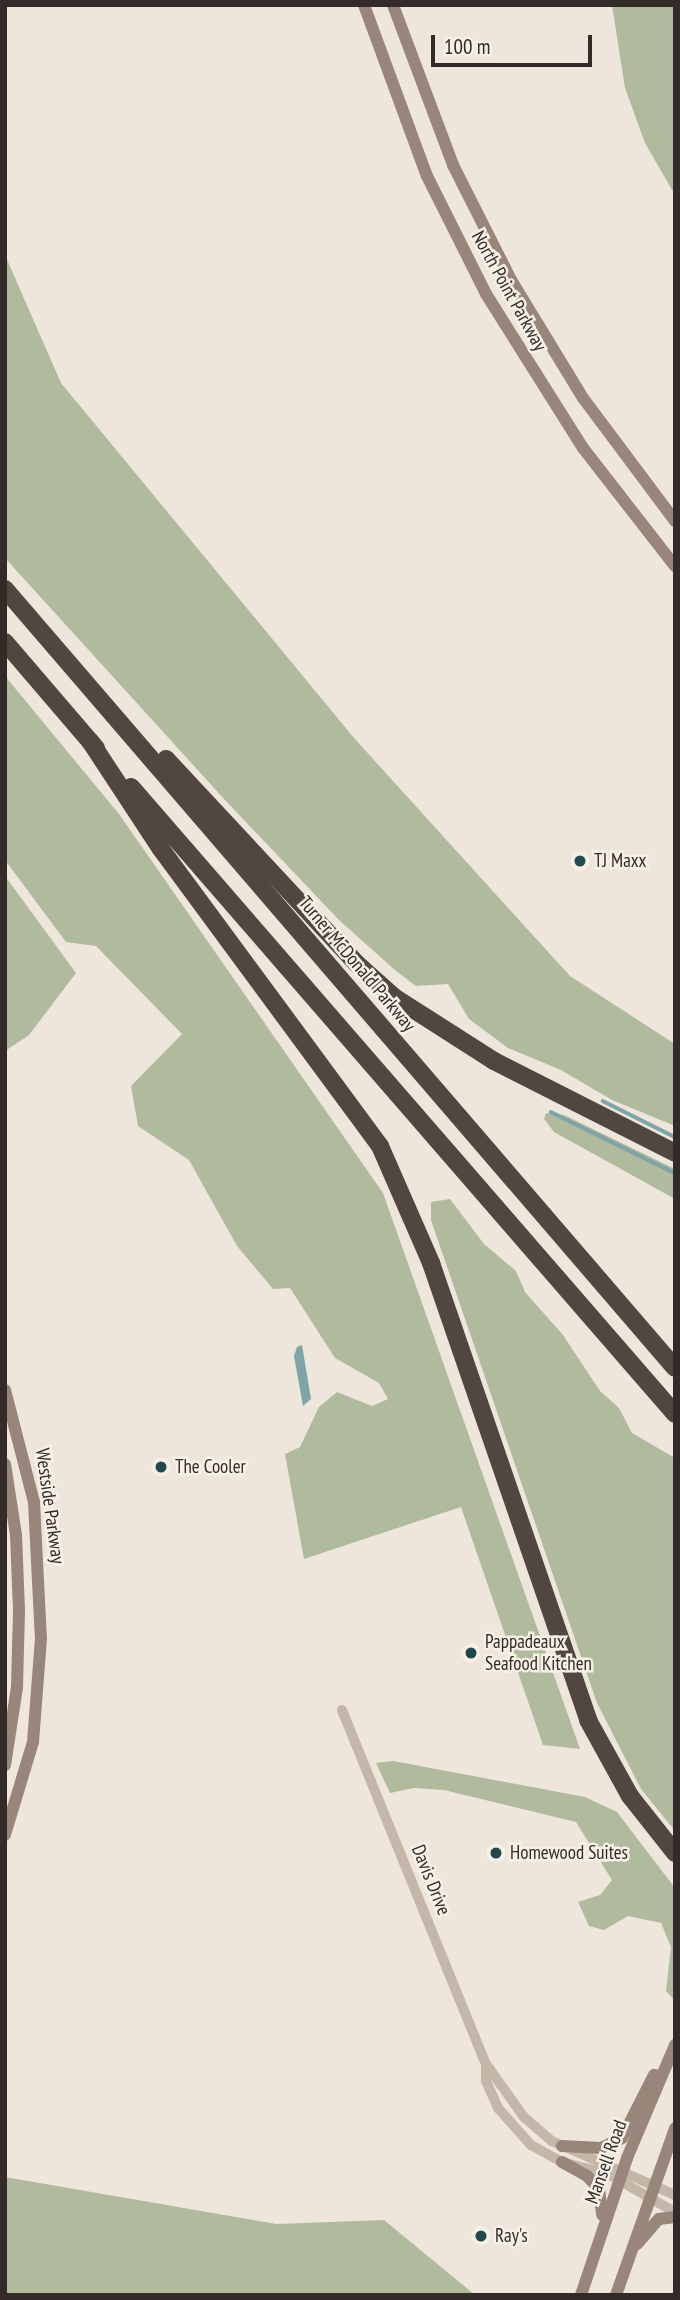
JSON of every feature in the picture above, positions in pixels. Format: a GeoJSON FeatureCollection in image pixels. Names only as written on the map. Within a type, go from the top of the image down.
{"type":"FeatureCollection","features":[{"type":"Feature","properties":{"kind":"highway","name":"Turner McDonald Parkway"},"geometry":{"type":"LineString","coordinates":[[5,589],[121,719],[675,1368]]}},
{"type":"Feature","properties":{"kind":"highway"},"geometry":{"type":"LineString","coordinates":[[5,642],[675,1414]]}},
{"type":"Feature","properties":{"kind":"highway"},"geometry":{"type":"LineString","coordinates":[[121,719],[192,782],[356,963],[394,997],[494,1061],[675,1153]]}},
{"type":"Feature","properties":{"kind":"highway"},"geometry":{"type":"LineString","coordinates":[[90,741],[161,849],[380,1146],[431,1264],[588,1720],[629,1796],[675,1853]]}},
{"type":"Feature","properties":{"kind":"main road","name":"North Point Parkway"},"geometry":{"type":"LineString","coordinates":[[363,5],[422,164],[486,294],[583,449],[675,566]]}},
{"type":"Feature","properties":{"kind":"main road","name":"North Point Parkway"},"geometry":{"type":"LineString","coordinates":[[393,5],[453,165],[511,280],[590,409],[675,521]]}},
{"type":"Feature","properties":{"kind":"main road","name":"Westside Parkway"},"geometry":{"type":"LineString","coordinates":[[5,1390],[34,1502],[41,1647],[33,1742],[5,1835]]}},
{"type":"Feature","properties":{"kind":"main road","name":"Westside Parkway"},"geometry":{"type":"LineString","coordinates":[[5,1464],[19,1570],[18,1687],[5,1765]]}},
{"type":"Feature","properties":{"kind":"main road","name":"Mansell Road"},"geometry":{"type":"LineString","coordinates":[[581,2295],[621,2175],[675,2045]]}},
{"type":"Feature","properties":{"kind":"main road"},"geometry":{"type":"LineString","coordinates":[[562,2146],[601,2148],[622,2138],[649,2080],[667,2062]]}},
{"type":"Feature","properties":{"kind":"main road"},"geometry":{"type":"LineString","coordinates":[[616,2295],[675,2128]]}},
{"type":"Feature","properties":{"kind":"main road"},"geometry":{"type":"LineString","coordinates":[[562,2162],[587,2176],[602,2196],[604,2207],[593,2255]]}},
{"type":"Feature","properties":{"kind":"main road"},"geometry":{"type":"LineString","coordinates":[[625,2266],[649,2226],[675,2214]]}},
{"type":"Feature","properties":{"kind":"street","name":"Davis Drive"},"geometry":{"type":"LineString","coordinates":[[342,1710],[486,2064],[491,2093],[514,2129],[531,2145],[562,2162],[621,2175]]}},
{"type":"Feature","properties":{"kind":"street","name":"Davis Drive"},"geometry":{"type":"LineString","coordinates":[[486,2064],[524,2117],[562,2146],[621,2175]]}},
{"type":"Feature","properties":{"kind":"street"},"geometry":{"type":"LineString","coordinates":[[514,2129],[524,2117]]}},
{"type":"Feature","properties":{"kind":"street"},"geometry":{"type":"LineString","coordinates":[[621,2175],[651,2191],[675,2214]]}},
{"type":"Feature","properties":{"kind":"street"},"geometry":{"type":"LineString","coordinates":[[651,2191],[675,2195]]}},
{"type":"Feature","properties":{"kind":"green space"},"geometry":{"type":"Polygon","coordinates":[[[612,5],[675,5],[675,195],[645,143],[625,88],[612,5]]]}},
{"type":"Feature","properties":{"kind":"green space"},"geometry":{"type":"Polygon","coordinates":[[[5,255],[61,383],[354,738],[570,976],[675,1044],[675,1126],[612,1100],[561,1070],[508,1048],[469,1019],[448,984],[416,986],[396,971],[339,920],[225,800],[5,558],[5,255]]]}},
{"type":"Feature","properties":{"kind":"green space"},"geometry":{"type":"Polygon","coordinates":[[[5,676],[119,814],[383,1193],[580,1749],[543,1745],[461,1507],[304,1559],[285,1454],[300,1447],[319,1407],[337,1392],[372,1406],[388,1399],[379,1383],[335,1358],[290,1288],[273,1289],[237,1246],[189,1160],[138,1126],[131,1086],[182,1034],[96,946],[66,942],[5,860],[5,676]]]}},
{"type":"Feature","properties":{"kind":"green space"},"geometry":{"type":"Polygon","coordinates":[[[5,876],[76,973],[29,1035],[5,1051],[5,876]]]}},
{"type":"Feature","properties":{"kind":"green space"},"geometry":{"type":"Polygon","coordinates":[[[546,1113],[564,1115],[675,1169],[675,1199],[554,1132],[544,1119],[546,1113]]]}},
{"type":"Feature","properties":{"kind":"green space"},"geometry":{"type":"Polygon","coordinates":[[[450,1199],[484,1244],[516,1271],[525,1292],[563,1335],[600,1391],[619,1408],[632,1433],[675,1458],[675,1831],[641,1789],[597,1703],[431,1220],[431,1202],[450,1199]]]}},
{"type":"Feature","properties":{"kind":"green space"},"geometry":{"type":"Polygon","coordinates":[[[393,1761],[585,1797],[617,1812],[675,1888],[675,2001],[666,1991],[671,1947],[661,1923],[628,1916],[604,1930],[589,1926],[578,1902],[600,1895],[612,1880],[576,1822],[444,1790],[414,1788],[390,1793],[376,1763],[393,1761]]]}},
{"type":"Feature","properties":{"kind":"green space"},"geometry":{"type":"Polygon","coordinates":[[[5,2177],[276,2224],[384,2220],[475,2295],[5,2295],[5,2177]]]}},
{"type":"Feature","properties":{"kind":"water"},"geometry":{"type":"Polygon","coordinates":[[[302,1345],[311,1399],[303,1406],[294,1356],[297,1347],[302,1345]]]}},
{"type":"Feature","properties":{"kind":"waterway"},"geometry":{"type":"LineString","coordinates":[[603,1101],[675,1137]]}},
{"type":"Feature","properties":{"kind":"waterway"},"geometry":{"type":"LineString","coordinates":[[551,1112],[675,1173]]}},
{"type":"Feature","properties":{"kind":"place","name":"TJ Maxx"},"geometry":{"type":"Point","coordinates":[580,861]}},
{"type":"Feature","properties":{"kind":"place","name":"The Cooler"},"geometry":{"type":"Point","coordinates":[161,1467]}},
{"type":"Feature","properties":{"kind":"place","name":"Pappadeaux Seafood Kitchen"},"geometry":{"type":"Point","coordinates":[471,1653]}},
{"type":"Feature","properties":{"kind":"place","name":"Homewood Suites"},"geometry":{"type":"Point","coordinates":[496,1853]}},
{"type":"Feature","properties":{"kind":"place","name":"Ray's"},"geometry":{"type":"Point","coordinates":[481,2236]}}]}
